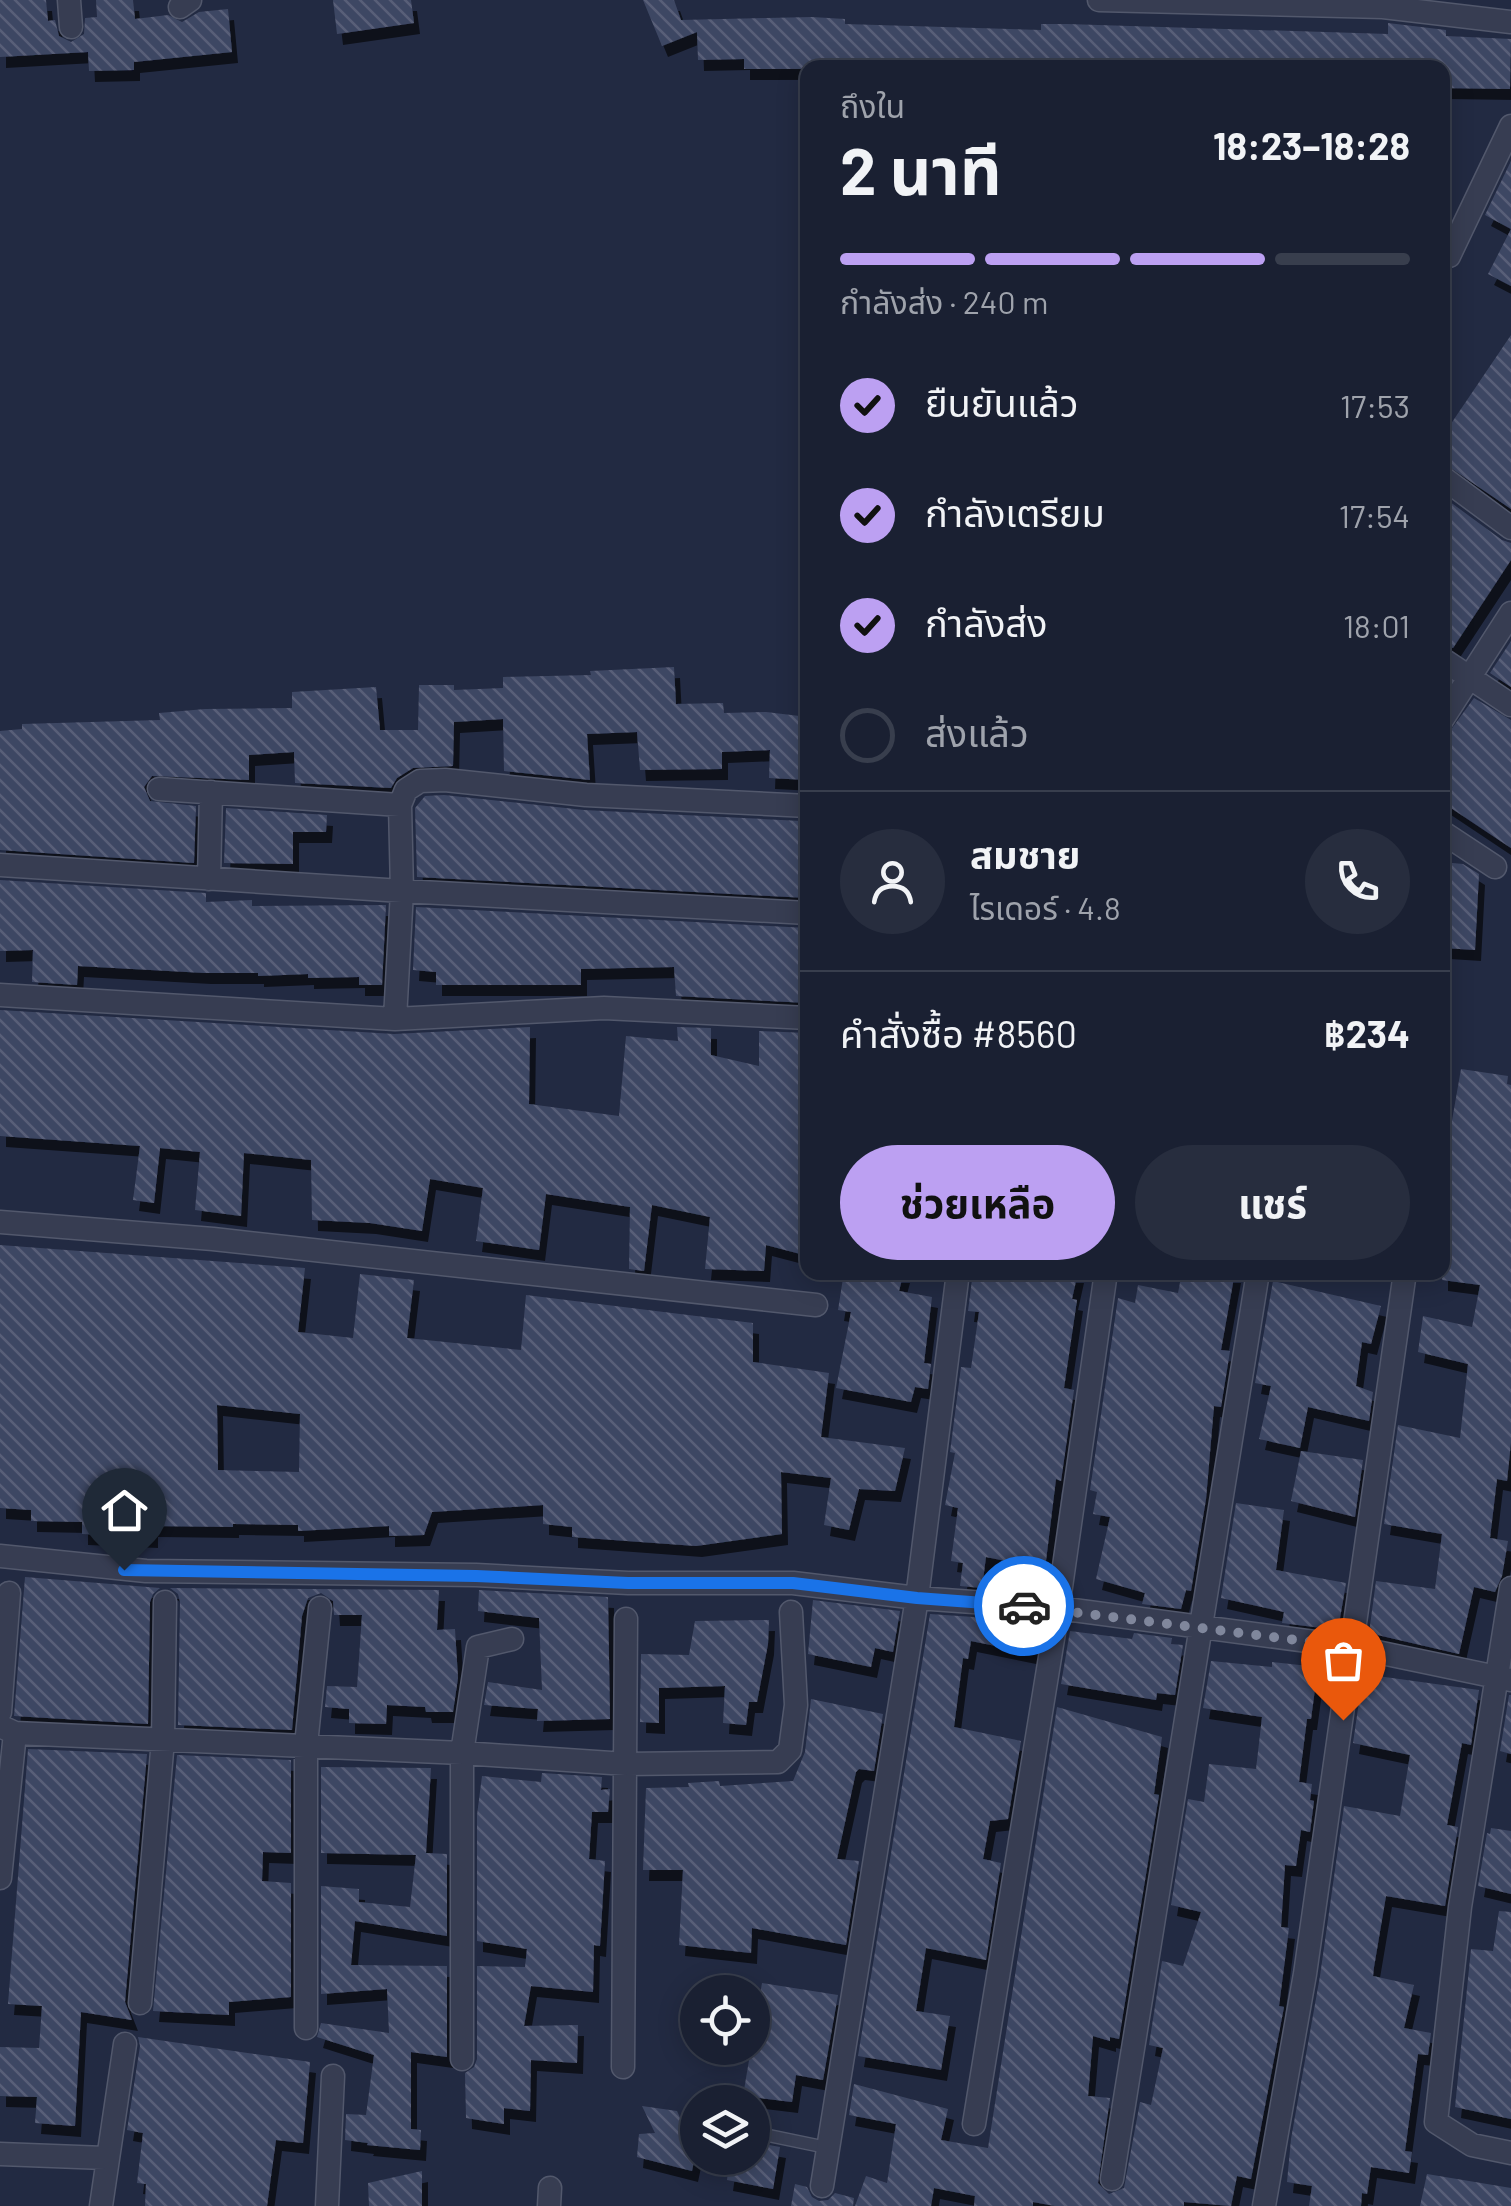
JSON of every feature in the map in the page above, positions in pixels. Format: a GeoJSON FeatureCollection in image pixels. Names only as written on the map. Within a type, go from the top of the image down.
{"type":"FeatureCollection","features":[{"type":"Feature","properties":{"kind":"street"},"geometry":{"type":"LineString","coordinates":[[69,0],[71,27]]}},
{"type":"Feature","properties":{"kind":"street"},"geometry":{"type":"LineString","coordinates":[[1099,0],[1467,8],[1511,22]]}},
{"type":"Feature","properties":{"kind":"street"},"geometry":{"type":"LineString","coordinates":[[1450,252],[1511,126]]}},
{"type":"Feature","properties":{"kind":"street"},"geometry":{"type":"LineString","coordinates":[[1450,483],[1511,528]]}},
{"type":"Feature","properties":{"kind":"street"},"geometry":{"type":"LineString","coordinates":[[1450,707],[1511,614]]}},
{"type":"Feature","properties":{"kind":"street"},"geometry":{"type":"LineString","coordinates":[[1450,664],[1511,705]]}},
{"type":"Feature","properties":{"kind":"street"},"geometry":{"type":"LineString","coordinates":[[395,1019],[402,892],[400,805],[406,790],[420,781],[445,780],[586,795],[800,806]]}},
{"type":"Feature","properties":{"kind":"street"},"geometry":{"type":"LineString","coordinates":[[159,789],[400,805]]}},
{"type":"Feature","properties":{"kind":"street"},"geometry":{"type":"LineString","coordinates":[[209,879],[212,792]]}},
{"type":"Feature","properties":{"kind":"street"},"geometry":{"type":"LineString","coordinates":[[1450,837],[1495,866]]}},
{"type":"Feature","properties":{"kind":"street"},"geometry":{"type":"LineString","coordinates":[[0,866],[402,892],[800,912]]}},
{"type":"Feature","properties":{"kind":"street"},"geometry":{"type":"LineString","coordinates":[[0,995],[395,1019],[604,1008],[800,1018]]}},
{"type":"Feature","properties":{"kind":"street"},"geometry":{"type":"LineString","coordinates":[[0,1222],[212,1239],[816,1304]]}},
{"type":"Feature","properties":{"kind":"street"},"geometry":{"type":"LineString","coordinates":[[822,2186],[917,1598],[957,1280]]}},
{"type":"Feature","properties":{"kind":"street"},"geometry":{"type":"LineString","coordinates":[[974,2124],[1058,1608],[1105,1280]]}},
{"type":"Feature","properties":{"kind":"street"},"geometry":{"type":"LineString","coordinates":[[1112,2179],[1257,1280]]}},
{"type":"Feature","properties":{"kind":"street"},"geometry":{"type":"LineString","coordinates":[[1264,2206],[1305,1974],[1404,1280]]}},
{"type":"Feature","properties":{"kind":"street"},"geometry":{"type":"LineString","coordinates":[[0,1556],[102,1569],[180,1572],[793,1583],[917,1598],[1058,1608],[1353,1647],[1504,1680]]}},
{"type":"Feature","properties":{"kind":"street"},"geometry":{"type":"LineString","coordinates":[[1511,1588],[1504,1680],[1460,1907],[1436,2122],[1472,2144],[1511,2153]]}},
{"type":"Feature","properties":{"kind":"street"},"geometry":{"type":"LineString","coordinates":[[0,1712],[8,1594]]}},
{"type":"Feature","properties":{"kind":"street"},"geometry":{"type":"LineString","coordinates":[[140,2004],[162,1740],[165,1602]]}},
{"type":"Feature","properties":{"kind":"street"},"geometry":{"type":"LineString","coordinates":[[306,2028],[306,1745],[320,1608]]}},
{"type":"Feature","properties":{"kind":"street"},"geometry":{"type":"LineString","coordinates":[[0,1878],[8,1730],[626,1764],[778,1762],[790,1750],[796,1706],[791,1612]]}},
{"type":"Feature","properties":{"kind":"street"},"geometry":{"type":"LineString","coordinates":[[623,2067],[626,1619]]}},
{"type":"Feature","properties":{"kind":"street"},"geometry":{"type":"LineString","coordinates":[[462,2059],[462,1753],[477,1636],[512,1640]]}},
{"type":"Feature","properties":{"kind":"street"},"geometry":{"type":"LineString","coordinates":[[101,2206],[124,2044]]}},
{"type":"Feature","properties":{"kind":"street"},"geometry":{"type":"LineString","coordinates":[[327,2206],[333,2076]]}},
{"type":"Feature","properties":{"kind":"street"},"geometry":{"type":"LineString","coordinates":[[0,2154],[106,2158]]}},
{"type":"Feature","properties":{"kind":"lane"},"geometry":{"type":"LineString","coordinates":[[770,2136],[829,2148]]}},
{"type":"Feature","properties":{"kind":"building"},"geometry":{"type":"Polygon","coordinates":[[[0,0],[46,0],[48,21],[55,20],[59,36],[71,42],[84,34],[85,18],[97,17],[96,0],[133,0],[135,19],[168,15],[182,22],[199,12],[228,9],[232,52],[134,62],[134,70],[89,71],[88,52],[0,57],[0,0]]]}},
{"type":"Feature","properties":{"kind":"building"},"geometry":{"type":"Polygon","coordinates":[[[333,0],[411,0],[414,23],[337,34],[333,0]]]}},
{"type":"Feature","properties":{"kind":"building"},"geometry":{"type":"Polygon","coordinates":[[[643,0],[674,0],[681,20],[812,17],[845,19],[845,24],[1041,30],[1041,24],[1067,24],[1388,34],[1388,23],[1446,30],[1446,36],[1511,39],[1510,89],[1450,88],[1450,60],[800,60],[800,69],[744,69],[744,59],[698,60],[697,32],[662,46],[643,0]]]}},
{"type":"Feature","properties":{"kind":"building"},"geometry":{"type":"Polygon","coordinates":[[[1511,161],[1511,229],[1485,215],[1511,161]]]}},
{"type":"Feature","properties":{"kind":"building"},"geometry":{"type":"Polygon","coordinates":[[[1511,229],[1511,286],[1488,274],[1511,229]]]}},
{"type":"Feature","properties":{"kind":"building"},"geometry":{"type":"Polygon","coordinates":[[[1511,335],[1511,509],[1450,467],[1450,425],[1511,335]]]}},
{"type":"Feature","properties":{"kind":"building"},"geometry":{"type":"Polygon","coordinates":[[[1450,502],[1511,543],[1511,560],[1453,648],[1450,502]]]}},
{"type":"Feature","properties":{"kind":"building"},"geometry":{"type":"Polygon","coordinates":[[[1511,641],[1511,687],[1490,673],[1511,641]]]}},
{"type":"Feature","properties":{"kind":"building"},"geometry":{"type":"Polygon","coordinates":[[[674,667],[676,704],[723,703],[724,713],[800,716],[800,780],[769,778],[770,750],[722,752],[722,769],[640,770],[637,732],[587,734],[590,780],[504,771],[503,719],[454,722],[453,766],[413,768],[397,778],[391,788],[295,783],[294,752],[249,755],[249,780],[152,776],[144,787],[150,801],[196,806],[194,863],[0,850],[0,731],[22,729],[22,724],[160,720],[159,713],[292,708],[292,692],[376,687],[380,730],[418,730],[419,685],[454,685],[454,690],[503,688],[503,677],[591,675],[590,671],[674,667]]]}},
{"type":"Feature","properties":{"kind":"building"},"geometry":{"type":"Polygon","coordinates":[[[1474,698],[1511,720],[1511,848],[1450,807],[1450,731],[1474,698]]]}},
{"type":"Feature","properties":{"kind":"building"},"geometry":{"type":"Polygon","coordinates":[[[425,796],[584,810],[800,821],[800,898],[417,877],[415,808],[425,796]]]}},
{"type":"Feature","properties":{"kind":"building"},"geometry":{"type":"Polygon","coordinates":[[[226,808],[327,815],[326,832],[293,832],[293,864],[224,863],[226,808]]]}},
{"type":"Feature","properties":{"kind":"building"},"geometry":{"type":"Polygon","coordinates":[[[1450,863],[1463,864],[1479,874],[1475,950],[1450,948],[1450,863]]]}},
{"type":"Feature","properties":{"kind":"building"},"geometry":{"type":"Polygon","coordinates":[[[0,880],[206,893],[206,902],[252,900],[252,906],[386,905],[382,985],[359,985],[359,977],[78,966],[77,985],[32,982],[33,950],[0,951],[0,880]]]}},
{"type":"Feature","properties":{"kind":"building"},"geometry":{"type":"Polygon","coordinates":[[[416,907],[800,928],[800,1003],[676,996],[674,967],[581,969],[581,985],[436,985],[436,972],[413,970],[416,907]]]}},
{"type":"Feature","properties":{"kind":"building"},"geometry":{"type":"Polygon","coordinates":[[[0,1010],[394,1034],[530,1027],[529,1104],[619,1116],[626,1036],[678,1041],[677,1027],[711,1028],[711,1055],[759,1066],[759,1031],[800,1033],[800,1254],[766,1245],[764,1271],[705,1269],[710,1217],[652,1205],[644,1271],[629,1269],[630,1207],[546,1194],[539,1250],[476,1241],[483,1188],[430,1179],[422,1231],[312,1220],[311,1160],[244,1153],[241,1216],[195,1210],[200,1152],[160,1148],[154,1203],[133,1200],[140,1146],[0,1136],[0,1010]]]}},
{"type":"Feature","properties":{"kind":"building"},"geometry":{"type":"Polygon","coordinates":[[[1461,1069],[1508,1076],[1511,1442],[1507,1481],[1497,1479],[1490,1538],[1508,1541],[1495,1592],[1474,1587],[1459,1654],[1369,1633],[1376,1581],[1435,1589],[1442,1534],[1384,1524],[1398,1425],[1460,1438],[1468,1364],[1418,1352],[1423,1316],[1472,1327],[1480,1285],[1442,1280],[1450,1280],[1450,1132],[1461,1069]]]}},
{"type":"Feature","properties":{"kind":"building"},"geometry":{"type":"Polygon","coordinates":[[[0,1245],[305,1268],[298,1332],[353,1338],[360,1274],[414,1280],[407,1338],[521,1350],[526,1295],[753,1323],[753,1362],[829,1373],[821,1437],[905,1448],[895,1491],[859,1489],[849,1530],[824,1525],[831,1478],[781,1472],[782,1534],[696,1546],[572,1537],[572,1527],[543,1524],[543,1505],[432,1512],[424,1535],[389,1536],[389,1526],[298,1531],[298,1525],[233,1524],[152,1526],[152,1537],[82,1534],[82,1522],[31,1521],[31,1510],[0,1508],[0,1245]],[[217,1405],[218,1470],[299,1472],[300,1414],[217,1405]]]}},
{"type":"Feature","properties":{"kind":"building"},"geometry":{"type":"Polygon","coordinates":[[[843,1280],[902,1280],[899,1291],[932,1297],[924,1363],[931,1364],[928,1389],[915,1387],[911,1402],[836,1388],[851,1312],[838,1310],[843,1280]]]}},
{"type":"Feature","properties":{"kind":"building"},"geometry":{"type":"Polygon","coordinates":[[[972,1280],[1076,1280],[1072,1299],[1077,1300],[1064,1388],[1074,1390],[1061,1481],[1056,1479],[1045,1569],[986,1557],[982,1588],[960,1586],[963,1563],[951,1561],[958,1508],[945,1505],[955,1453],[950,1452],[961,1367],[971,1368],[979,1312],[968,1311],[972,1280]]]}},
{"type":"Feature","properties":{"kind":"building"},"geometry":{"type":"Polygon","coordinates":[[[1180,1280],[1234,1280],[1221,1350],[1230,1351],[1221,1407],[1214,1406],[1206,1499],[1191,1591],[1186,1590],[1181,1609],[1142,1604],[1145,1593],[1096,1579],[1110,1517],[1093,1514],[1097,1492],[1090,1490],[1118,1298],[1135,1303],[1138,1285],[1178,1293],[1180,1280]]]}},
{"type":"Feature","properties":{"kind":"building"},"geometry":{"type":"Polygon","coordinates":[[[1273,1281],[1381,1306],[1371,1344],[1362,1342],[1356,1386],[1373,1392],[1369,1421],[1308,1407],[1300,1448],[1259,1439],[1271,1386],[1255,1383],[1273,1281]]]}},
{"type":"Feature","properties":{"kind":"building"},"geometry":{"type":"Polygon","coordinates":[[[1301,1451],[1363,1460],[1355,1517],[1291,1501],[1301,1451]]]}},
{"type":"Feature","properties":{"kind":"building"},"geometry":{"type":"Polygon","coordinates":[[[1236,1503],[1284,1510],[1276,1570],[1346,1583],[1338,1630],[1282,1623],[1284,1612],[1221,1598],[1236,1503]]]}},
{"type":"Feature","properties":{"kind":"building"},"geometry":{"type":"Polygon","coordinates":[[[25,1577],[160,1588],[150,1602],[148,1724],[14,1716],[25,1577]]]}},
{"type":"Feature","properties":{"kind":"building"},"geometry":{"type":"Polygon","coordinates":[[[170,1588],[439,1590],[437,1630],[455,1629],[458,1678],[453,1712],[387,1705],[386,1724],[349,1723],[349,1709],[325,1707],[327,1686],[357,1687],[362,1615],[334,1615],[333,1601],[321,1593],[308,1598],[302,1616],[292,1730],[178,1725],[180,1602],[178,1594],[170,1588]]]}},
{"type":"Feature","properties":{"kind":"building"},"geometry":{"type":"Polygon","coordinates":[[[479,1590],[608,1597],[610,1719],[537,1721],[538,1709],[484,1705],[488,1682],[542,1690],[539,1618],[478,1611],[479,1590]]]}},
{"type":"Feature","properties":{"kind":"building"},"geometry":{"type":"Polygon","coordinates":[[[813,1600],[900,1611],[893,1652],[875,1648],[871,1667],[808,1654],[813,1600]]]}},
{"type":"Feature","properties":{"kind":"building"},"geometry":{"type":"Polygon","coordinates":[[[930,1614],[1017,1620],[1040,1627],[1035,1654],[971,1641],[968,1659],[963,1658],[954,1727],[1021,1741],[1008,1819],[990,1821],[983,1859],[1001,1863],[986,1960],[926,1948],[916,2011],[950,2016],[941,2070],[858,2056],[930,1614]]]}},
{"type":"Feature","properties":{"kind":"building"},"geometry":{"type":"Polygon","coordinates":[[[769,1620],[757,1702],[749,1702],[746,1725],[723,1723],[725,1686],[659,1688],[659,1723],[640,1722],[641,1654],[689,1655],[695,1621],[769,1620]]]}},
{"type":"Feature","properties":{"kind":"building"},"geometry":{"type":"Polygon","coordinates":[[[1070,1631],[1132,1639],[1134,1633],[1172,1638],[1171,1644],[1183,1645],[1175,1695],[1157,1693],[1156,1700],[1061,1684],[1070,1631]]]}},
{"type":"Feature","properties":{"kind":"building"},"geometry":{"type":"Polygon","coordinates":[[[1211,1661],[1318,1667],[1299,1782],[1312,1784],[1310,1832],[1301,1830],[1296,1866],[1285,1865],[1281,1927],[1289,1928],[1279,2006],[1284,2007],[1251,2179],[1237,2176],[1231,2206],[1184,2202],[1184,2206],[1055,2206],[1033,2202],[1033,2206],[974,2206],[975,2196],[934,2188],[931,2206],[855,2206],[866,2176],[887,2183],[896,2124],[849,2115],[854,2084],[948,2109],[941,2140],[988,2148],[1057,1707],[1162,1737],[1154,1794],[1159,1795],[1119,2039],[1110,2037],[1110,2041],[1093,2036],[1088,2096],[1110,2098],[1098,2183],[1109,2194],[1124,2188],[1140,2102],[1151,2105],[1163,2048],[1149,2045],[1162,1961],[1183,1966],[1201,1912],[1171,1905],[1188,1799],[1204,1802],[1209,1764],[1256,1769],[1262,1717],[1203,1708],[1211,1661]]]}},
{"type":"Feature","properties":{"kind":"building"},"geometry":{"type":"Polygon","coordinates":[[[1363,1674],[1479,1690],[1471,1745],[1462,1743],[1447,1825],[1458,1827],[1445,1906],[1386,1896],[1374,1967],[1373,1976],[1414,1985],[1404,2028],[1431,2033],[1428,2055],[1418,2054],[1405,2151],[1412,2152],[1409,2173],[1371,2167],[1361,2206],[1309,2206],[1312,2186],[1287,2182],[1344,1806],[1400,1816],[1410,1755],[1353,1743],[1363,1674]]]}},
{"type":"Feature","properties":{"kind":"building"},"geometry":{"type":"Polygon","coordinates":[[[1511,1695],[1511,1754],[1500,1751],[1511,1695]]]}},
{"type":"Feature","properties":{"kind":"building"},"geometry":{"type":"Polygon","coordinates":[[[811,1699],[883,1714],[874,1771],[856,1772],[837,1859],[859,1861],[846,1945],[752,1928],[751,1953],[679,1945],[683,1870],[643,1870],[646,1788],[689,1787],[688,1783],[719,1781],[720,1786],[793,1781],[805,1752],[811,1699]]]}},
{"type":"Feature","properties":{"kind":"building"},"geometry":{"type":"Polygon","coordinates":[[[28,1749],[147,1754],[125,2002],[132,2020],[81,2012],[75,2126],[35,2123],[37,2097],[0,2096],[0,2047],[39,2048],[42,2006],[8,2004],[28,1749]]]}},
{"type":"Feature","properties":{"kind":"building"},"geometry":{"type":"Polygon","coordinates":[[[177,1755],[291,1760],[291,1853],[263,1852],[262,1881],[291,1883],[291,1997],[229,2002],[229,2015],[153,2011],[177,1755]]]}},
{"type":"Feature","properties":{"kind":"building"},"geometry":{"type":"Polygon","coordinates":[[[321,1767],[431,1768],[426,1853],[447,1854],[447,1936],[355,1921],[351,1965],[447,1966],[447,2057],[411,2052],[411,2129],[421,2130],[420,2150],[345,2140],[346,2114],[366,2115],[374,2055],[317,2037],[321,2023],[389,2033],[387,1989],[321,1994],[321,1886],[359,1889],[359,1902],[410,1907],[416,1855],[321,1853],[321,1767]]]}},
{"type":"Feature","properties":{"kind":"building"},"geometry":{"type":"Polygon","coordinates":[[[542,1773],[602,1777],[601,1790],[610,1789],[608,1812],[592,1812],[589,1859],[605,1861],[600,1946],[594,1945],[593,1992],[531,1986],[524,2026],[578,2025],[577,2063],[531,2060],[530,2111],[504,2108],[504,2124],[466,2118],[465,2073],[477,2059],[477,1966],[525,1967],[527,1949],[477,1941],[477,1815],[482,1776],[541,1782],[542,1773]]]}},
{"type":"Feature","properties":{"kind":"building"},"geometry":{"type":"Polygon","coordinates":[[[1491,1828],[1511,1831],[1511,1894],[1478,1886],[1491,1828]]]}},
{"type":"Feature","properties":{"kind":"building"},"geometry":{"type":"Polygon","coordinates":[[[1499,1911],[1511,1912],[1511,2119],[1455,2107],[1471,1949],[1493,1951],[1499,1911]]]}},
{"type":"Feature","properties":{"kind":"building"},"geometry":{"type":"Polygon","coordinates":[[[770,1984],[838,1995],[823,2080],[796,2075],[792,2102],[770,2099],[770,2085],[745,2085],[748,2065],[770,2065],[770,1984]]]}},
{"type":"Feature","properties":{"kind":"building"},"geometry":{"type":"Polygon","coordinates":[[[138,2037],[310,2062],[303,2143],[276,2140],[267,2206],[145,2206],[146,2184],[137,2183],[143,2133],[127,2130],[140,2046],[138,2037]]]}},
{"type":"Feature","properties":{"kind":"building"},"geometry":{"type":"Polygon","coordinates":[[[642,2106],[677,2111],[680,2168],[637,2157],[639,2134],[655,2133],[642,2106]]]}},
{"type":"Feature","properties":{"kind":"building"},"geometry":{"type":"Polygon","coordinates":[[[770,2145],[780,2147],[773,2189],[727,2180],[728,2175],[770,2175],[770,2145]]]}},
{"type":"Feature","properties":{"kind":"building"},"geometry":{"type":"Polygon","coordinates":[[[422,2171],[422,2206],[369,2206],[368,2183],[422,2171]]]}},
{"type":"Feature","properties":{"kind":"building"},"geometry":{"type":"Polygon","coordinates":[[[1427,2174],[1511,2188],[1511,2206],[1420,2206],[1427,2174]]]}},
{"type":"Feature","properties":{"kind":"building"},"geometry":{"type":"Polygon","coordinates":[[[795,2184],[807,2187],[819,2201],[828,2200],[835,2193],[854,2198],[853,2206],[791,2206],[795,2184]]]}},
{"type":"Feature","properties":{"kind":"way so far"},"geometry":{"type":"LineString","coordinates":[[1024,1606],[1353,1647],[1343,1720]]}},
{"type":"Feature","properties":{"kind":"route"},"geometry":{"type":"LineString","coordinates":[[124,1570],[476,1576],[628,1583],[793,1583],[1024,1606]]}}]}
